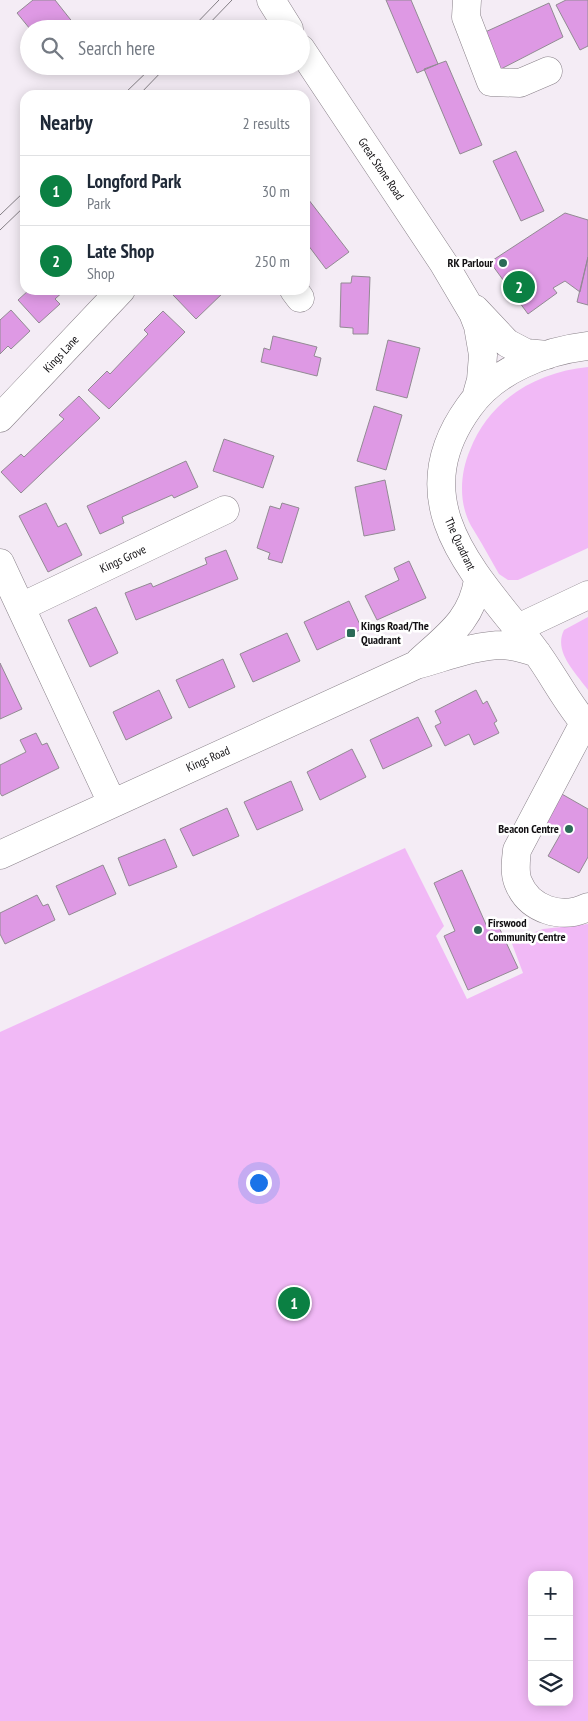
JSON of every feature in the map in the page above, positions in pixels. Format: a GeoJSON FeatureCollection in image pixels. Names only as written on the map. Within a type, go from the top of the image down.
{"type":"FeatureCollection","features":[{"type":"Feature","properties":{"kind":"street"},"geometry":{"type":"LineString","coordinates":[[271,0],[284,20]]}},
{"type":"Feature","properties":{"kind":"street"},"geometry":{"type":"LineString","coordinates":[[467,0],[466,17],[491,82],[520,83],[548,71]]}},
{"type":"Feature","properties":{"kind":"street","name":"Great Stone Road"},"geometry":{"type":"LineString","coordinates":[[310,63],[444,264],[473,313],[481,340],[483,367],[476,398]]}},
{"type":"Feature","properties":{"kind":"street","name":"Great Stone Road"},"geometry":{"type":"LineString","coordinates":[[460,291],[492,329],[507,343],[526,353],[546,356]]}},
{"type":"Feature","properties":{"kind":"street","name":"Kings Lane"},"geometry":{"type":"LineString","coordinates":[[0,418],[116,295]]}},
{"type":"Feature","properties":{"kind":"street","name":"The Quadrant"},"geometry":{"type":"LineString","coordinates":[[586,725],[537,653],[478,580],[450,526],[441,491],[441,474],[446,451],[461,418],[476,398],[510,372],[568,348],[588,346]]}},
{"type":"Feature","properties":{"kind":"street","name":"Kings Grove"},"geometry":{"type":"LineString","coordinates":[[21,607],[225,510]]}},
{"type":"Feature","properties":{"kind":"street"},"geometry":{"type":"LineString","coordinates":[[0,563],[112,802]]}},
{"type":"Feature","properties":{"kind":"street","name":"Kings Road"},"geometry":{"type":"LineString","coordinates":[[416,665],[466,615],[476,594],[478,580]]}},
{"type":"Feature","properties":{"kind":"street"},"geometry":{"type":"LineString","coordinates":[[518,628],[588,595]]}},
{"type":"Feature","properties":{"kind":"street","name":"Kings Road"},"geometry":{"type":"LineString","coordinates":[[0,855],[112,802],[416,665],[488,646],[512,646],[537,653]]}},
{"type":"Feature","properties":{"kind":"street"},"geometry":{"type":"LineString","coordinates":[[586,725],[517,850],[516,872],[518,882],[530,899],[548,910],[558,913],[569,913],[588,907]]}},
{"type":"Feature","properties":{"kind":"shaded area"},"geometry":{"type":"Polygon","coordinates":[[[588,367],[588,548],[518,580],[508,580],[499,574],[471,526],[464,509],[462,484],[470,450],[478,432],[489,417],[502,403],[517,392],[533,382],[550,375],[588,367]]]}},
{"type":"Feature","properties":{"kind":"shaded area"},"geometry":{"type":"Polygon","coordinates":[[[588,617],[588,690],[567,662],[561,646],[561,638],[564,630],[588,617]]]}},
{"type":"Feature","properties":{"kind":"shaded area"},"geometry":{"type":"Polygon","coordinates":[[[405,848],[444,926],[436,936],[467,999],[523,973],[511,941],[543,929],[588,924],[588,1721],[0,1721],[0,1032],[405,848]]]}},
{"type":"Feature","properties":{"kind":"building"},"geometry":{"type":"Polygon","coordinates":[[[33,0],[55,0],[71,20],[23,20],[17,13],[33,0]]]}},
{"type":"Feature","properties":{"kind":"building"},"geometry":{"type":"Polygon","coordinates":[[[386,0],[411,0],[438,64],[417,73],[386,0]]]}},
{"type":"Feature","properties":{"kind":"building"},"geometry":{"type":"Polygon","coordinates":[[[566,0],[588,0],[588,46],[580,50],[556,5],[566,0]]]}},
{"type":"Feature","properties":{"kind":"building"},"geometry":{"type":"Polygon","coordinates":[[[549,3],[563,37],[499,70],[483,33],[549,3]]]}},
{"type":"Feature","properties":{"kind":"building"},"geometry":{"type":"Polygon","coordinates":[[[446,61],[482,145],[460,154],[424,69],[446,61]]]}},
{"type":"Feature","properties":{"kind":"building"},"geometry":{"type":"Polygon","coordinates":[[[516,151],[544,211],[521,221],[493,161],[516,151]]]}},
{"type":"Feature","properties":{"kind":"building"},"geometry":{"type":"Polygon","coordinates":[[[310,201],[349,252],[326,269],[310,248],[310,201]]]}},
{"type":"Feature","properties":{"kind":"building"},"geometry":{"type":"Polygon","coordinates":[[[565,213],[588,220],[588,257],[580,292],[565,281],[553,288],[557,293],[528,314],[490,262],[565,213]]]}},
{"type":"Feature","properties":{"kind":"building"},"geometry":{"type":"Polygon","coordinates":[[[588,257],[588,305],[577,302],[588,257]]]}},
{"type":"Feature","properties":{"kind":"building"},"geometry":{"type":"Polygon","coordinates":[[[352,276],[370,277],[368,334],[353,334],[353,328],[340,327],[341,283],[351,283],[352,276]]]}},
{"type":"Feature","properties":{"kind":"building"},"geometry":{"type":"Polygon","coordinates":[[[24,295],[59,295],[55,299],[60,304],[39,323],[18,300],[24,295]]]}},
{"type":"Feature","properties":{"kind":"building"},"geometry":{"type":"Polygon","coordinates":[[[173,295],[221,295],[196,319],[173,295]]]}},
{"type":"Feature","properties":{"kind":"building"},"geometry":{"type":"Polygon","coordinates":[[[11,310],[30,331],[11,349],[8,346],[0,354],[0,320],[11,310]]]}},
{"type":"Feature","properties":{"kind":"building"},"geometry":{"type":"Polygon","coordinates":[[[163,311],[185,332],[109,409],[88,390],[107,371],[110,374],[148,334],[144,330],[163,311]]]}},
{"type":"Feature","properties":{"kind":"building"},"geometry":{"type":"Polygon","coordinates":[[[273,336],[317,347],[314,356],[321,358],[317,376],[261,362],[264,348],[270,350],[273,336]]]}},
{"type":"Feature","properties":{"kind":"building"},"geometry":{"type":"Polygon","coordinates":[[[388,340],[420,348],[407,398],[376,390],[388,340]]]}},
{"type":"Feature","properties":{"kind":"building"},"geometry":{"type":"Polygon","coordinates":[[[79,396],[100,418],[21,493],[1,472],[21,454],[24,457],[64,419],[59,415],[79,396]]]}},
{"type":"Feature","properties":{"kind":"building"},"geometry":{"type":"Polygon","coordinates":[[[374,406],[402,415],[386,470],[357,461],[374,406]]]}},
{"type":"Feature","properties":{"kind":"building"},"geometry":{"type":"Polygon","coordinates":[[[224,439],[274,456],[263,488],[213,471],[224,439]]]}},
{"type":"Feature","properties":{"kind":"building"},"geometry":{"type":"Polygon","coordinates":[[[186,461],[198,487],[174,498],[172,495],[122,517],[124,523],[100,534],[87,506],[186,461]]]}},
{"type":"Feature","properties":{"kind":"building"},"geometry":{"type":"Polygon","coordinates":[[[385,480],[395,530],[364,536],[355,487],[385,480]]]}},
{"type":"Feature","properties":{"kind":"building"},"geometry":{"type":"Polygon","coordinates":[[[46,503],[58,527],[66,523],[82,555],[48,572],[19,516],[46,503]]]}},
{"type":"Feature","properties":{"kind":"building"},"geometry":{"type":"Polygon","coordinates":[[[282,503],[299,508],[282,563],[268,559],[270,553],[257,548],[270,506],[280,509],[282,503]]]}},
{"type":"Feature","properties":{"kind":"building"},"geometry":{"type":"Polygon","coordinates":[[[226,550],[238,579],[136,620],[125,593],[151,583],[153,587],[207,564],[205,558],[226,550]]]}},
{"type":"Feature","properties":{"kind":"building"},"geometry":{"type":"Polygon","coordinates":[[[409,561],[426,598],[377,620],[365,596],[399,580],[394,568],[409,561]]]}},
{"type":"Feature","properties":{"kind":"building"},"geometry":{"type":"Polygon","coordinates":[[[349,601],[362,629],[317,650],[304,622],[349,601]]]}},
{"type":"Feature","properties":{"kind":"building"},"geometry":{"type":"Polygon","coordinates":[[[96,607],[118,653],[90,667],[68,620],[96,607]]]}},
{"type":"Feature","properties":{"kind":"building"},"geometry":{"type":"Polygon","coordinates":[[[287,633],[300,661],[253,682],[240,654],[287,633]]]}},
{"type":"Feature","properties":{"kind":"building"},"geometry":{"type":"Polygon","coordinates":[[[223,659],[235,687],[189,708],[176,680],[223,659]]]}},
{"type":"Feature","properties":{"kind":"building"},"geometry":{"type":"Polygon","coordinates":[[[0,663],[22,709],[0,719],[0,663]]]}},
{"type":"Feature","properties":{"kind":"building"},"geometry":{"type":"Polygon","coordinates":[[[159,690],[172,718],[126,740],[113,712],[159,690]]]}},
{"type":"Feature","properties":{"kind":"building"},"geometry":{"type":"Polygon","coordinates":[[[476,690],[483,704],[487,701],[497,721],[494,723],[499,733],[474,745],[469,734],[445,746],[435,726],[441,723],[435,711],[476,690]]]}},
{"type":"Feature","properties":{"kind":"building"},"geometry":{"type":"Polygon","coordinates":[[[418,717],[432,746],[383,769],[370,740],[418,717]]]}},
{"type":"Feature","properties":{"kind":"building"},"geometry":{"type":"Polygon","coordinates":[[[36,733],[42,745],[47,743],[59,768],[2,796],[0,793],[0,765],[26,752],[20,740],[36,733]]]}},
{"type":"Feature","properties":{"kind":"building"},"geometry":{"type":"Polygon","coordinates":[[[352,749],[366,777],[320,800],[307,772],[352,749]]]}},
{"type":"Feature","properties":{"kind":"building"},"geometry":{"type":"Polygon","coordinates":[[[291,781],[303,810],[257,830],[244,802],[291,781]]]}},
{"type":"Feature","properties":{"kind":"building","name":"Beacon Centre"},"geometry":{"type":"Polygon","coordinates":[[[560,793],[588,809],[588,857],[579,873],[548,856],[560,835],[542,824],[560,793]]]}},
{"type":"Feature","properties":{"kind":"building"},"geometry":{"type":"Polygon","coordinates":[[[227,808],[239,836],[193,856],[180,829],[227,808]]]}},
{"type":"Feature","properties":{"kind":"building"},"geometry":{"type":"Polygon","coordinates":[[[165,839],[177,867],[129,886],[118,858],[165,839]]]}},
{"type":"Feature","properties":{"kind":"building"},"geometry":{"type":"Polygon","coordinates":[[[103,865],[116,894],[69,915],[56,886],[103,865]]]}},
{"type":"Feature","properties":{"kind":"building","name":"Firswood Community Centre"},"geometry":{"type":"Polygon","coordinates":[[[462,870],[488,929],[498,925],[518,968],[468,990],[444,936],[455,931],[434,883],[462,870]]]}},
{"type":"Feature","properties":{"kind":"building"},"geometry":{"type":"Polygon","coordinates":[[[37,895],[43,906],[48,904],[55,920],[5,944],[0,934],[0,913],[37,895]]]}},
{"type":"Feature","properties":{"kind":"tram line"},"geometry":{"type":"LineString","coordinates":[[200,20],[219,0]]}},
{"type":"Feature","properties":{"kind":"tram line"},"geometry":{"type":"LineString","coordinates":[[213,20],[232,0]]}},
{"type":"Feature","properties":{"kind":"tram line"},"geometry":{"type":"LineString","coordinates":[[128,90],[144,75]]}},
{"type":"Feature","properties":{"kind":"tram line"},"geometry":{"type":"LineString","coordinates":[[144,90],[158,75]]}},
{"type":"Feature","properties":{"kind":"tram line"},"geometry":{"type":"LineString","coordinates":[[0,215],[20,196]]}},
{"type":"Feature","properties":{"kind":"tram line"},"geometry":{"type":"LineString","coordinates":[[0,230],[20,211]]}},
{"type":"Feature","properties":{"kind":"place","name":"RK Parlour"},"geometry":{"type":"Point","coordinates":[503,263]}},
{"type":"Feature","properties":{"kind":"place","name":"Late Shop"},"geometry":{"type":"Point","coordinates":[519,287]}},
{"type":"Feature","properties":{"kind":"place","name":"Kings Road/The Quadrant"},"geometry":{"type":"Point","coordinates":[351,633]}},
{"type":"Feature","properties":{"kind":"place","name":"Beacon Centre"},"geometry":{"type":"Point","coordinates":[569,829]}},
{"type":"Feature","properties":{"kind":"place","name":"Firswood Community Centre"},"geometry":{"type":"Point","coordinates":[478,930]}},
{"type":"Feature","properties":{"kind":"place","name":"Longford Park"},"geometry":{"type":"Point","coordinates":[294,1303]}}]}
